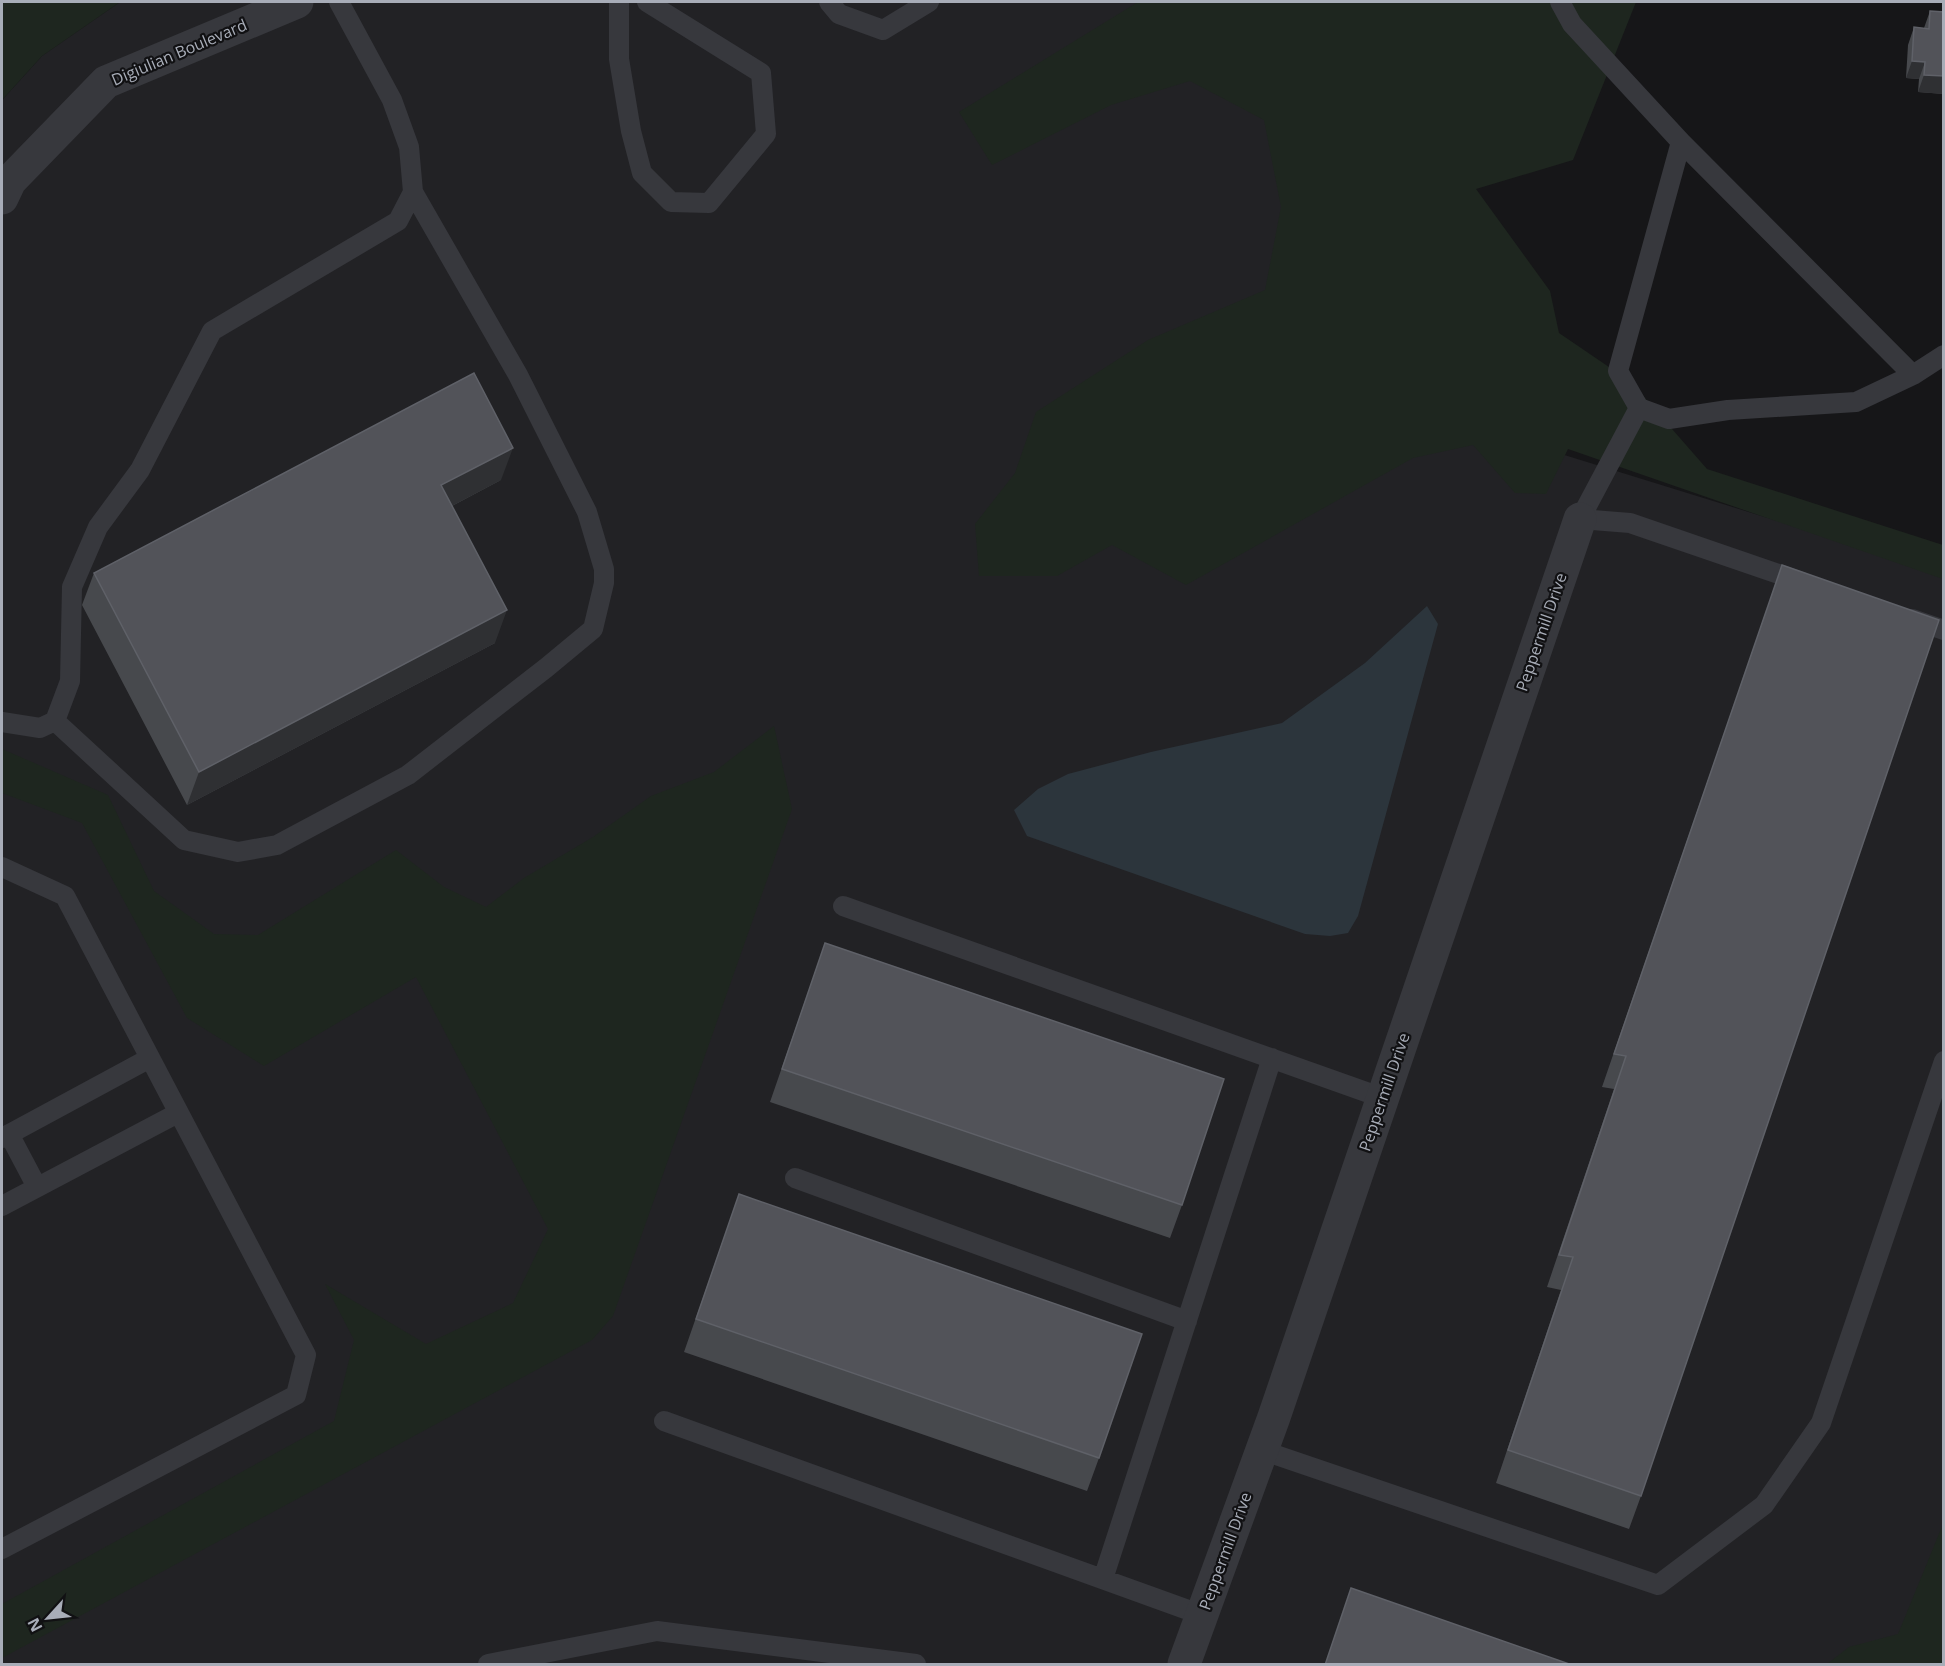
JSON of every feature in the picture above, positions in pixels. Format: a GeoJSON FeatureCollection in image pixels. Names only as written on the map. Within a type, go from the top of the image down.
{"type":"FeatureCollection","features":[{"type":"Feature","properties":{"kind":"street","name":"Digiulian Boulevard"},"geometry":{"type":"LineString","coordinates":[[2,198],[10,181],[106,82],[297,2]]}},
{"type":"Feature","properties":{"kind":"street","name":"Peppermill Drive"},"geometry":{"type":"LineString","coordinates":[[1184,1665],[1383,1098],[1580,519]]}},
{"type":"Feature","properties":{"kind":"lane"},"geometry":{"type":"LineString","coordinates":[[55,721],[184,840],[238,852],[277,845],[408,774],[593,629],[604,583],[604,569],[587,512],[518,375],[413,192],[409,147],[392,100],[339,2]]}},
{"type":"Feature","properties":{"kind":"lane"},"geometry":{"type":"LineString","coordinates":[[619,2],[619,59],[631,131],[642,173],[671,202],[709,203],[766,134],[761,73],[647,2]]}},
{"type":"Feature","properties":{"kind":"lane"},"geometry":{"type":"LineString","coordinates":[[828,2],[839,14],[883,30],[929,2]]}},
{"type":"Feature","properties":{"kind":"lane"},"geometry":{"type":"LineString","coordinates":[[1560,2],[1572,24],[1681,142],[1913,375]]}},
{"type":"Feature","properties":{"kind":"lane"},"geometry":{"type":"LineString","coordinates":[[1681,142],[1618,371],[1639,408],[1669,418],[1728,410],[1856,402],[1913,375],[1944,355]]}},
{"type":"Feature","properties":{"kind":"lane"},"geometry":{"type":"LineString","coordinates":[[2,722],[40,728],[55,721],[70,681],[72,587],[98,528],[140,470],[212,331],[398,220],[413,192]]}},
{"type":"Feature","properties":{"kind":"lane"},"geometry":{"type":"LineString","coordinates":[[1639,408],[1580,519],[1630,523],[1821,588]]}},
{"type":"Feature","properties":{"kind":"lane"},"geometry":{"type":"LineString","coordinates":[[1899,615],[1944,630]]}},
{"type":"Feature","properties":{"kind":"lane"},"geometry":{"type":"LineString","coordinates":[[2,867],[65,896],[306,1355],[296,1395],[3,1544]]}},
{"type":"Feature","properties":{"kind":"lane"},"geometry":{"type":"LineString","coordinates":[[843,906],[1383,1098]]}},
{"type":"Feature","properties":{"kind":"lane"},"geometry":{"type":"LineString","coordinates":[[37,1187],[5,1136],[150,1058]]}},
{"type":"Feature","properties":{"kind":"lane"},"geometry":{"type":"LineString","coordinates":[[1103,1579],[1272,1058]]}},
{"type":"Feature","properties":{"kind":"lane"},"geometry":{"type":"LineString","coordinates":[[1261,1450],[1658,1585],[1764,1505],[1821,1423],[1944,1061]]}},
{"type":"Feature","properties":{"kind":"lane"},"geometry":{"type":"LineString","coordinates":[[2,1206],[178,1113]]}},
{"type":"Feature","properties":{"kind":"lane"},"geometry":{"type":"LineString","coordinates":[[795,1178],[1186,1321]]}},
{"type":"Feature","properties":{"kind":"lane"},"geometry":{"type":"LineString","coordinates":[[664,1421],[1202,1615]]}},
{"type":"Feature","properties":{"kind":"lane"},"geometry":{"type":"LineString","coordinates":[[488,1665],[657,1631],[916,1665]]}},
{"type":"Feature","properties":{"kind":"shaded area"},"geometry":{"type":"Polygon","coordinates":[[[2,2],[120,2],[42,56],[2,100],[2,2]]]}},
{"type":"Feature","properties":{"kind":"shaded area"},"geometry":{"type":"Polygon","coordinates":[[[120,2],[1202,2],[1467,425],[1943,572],[1943,1664],[2,1664],[2,100],[42,56],[120,2]]]}},
{"type":"Feature","properties":{"kind":"shaded area"},"geometry":{"type":"Polygon","coordinates":[[[1138,2],[1636,2],[1573,160],[1476,189],[1550,291],[1559,333],[1631,382],[1707,469],[1943,545],[1943,579],[1568,449],[1546,494],[1515,493],[1473,445],[1413,458],[1186,585],[1112,545],[1057,576],[979,576],[975,524],[1015,473],[1036,412],[1148,340],[1265,290],[1281,207],[1264,120],[1190,81],[1111,105],[992,165],[959,112],[1138,2]]]}},
{"type":"Feature","properties":{"kind":"shaded area"},"geometry":{"type":"Polygon","coordinates":[[[1427,606],[1438,624],[1358,916],[1348,933],[1330,936],[1305,934],[1027,836],[1014,810],[1038,789],[1068,774],[1151,752],[1282,723],[1365,663],[1427,606]]]}},
{"type":"Feature","properties":{"kind":"shaded area"},"geometry":{"type":"Polygon","coordinates":[[[774,726],[792,809],[613,1316],[592,1340],[2,1658],[2,1604],[334,1421],[354,1340],[325,1284],[426,1344],[513,1303],[548,1229],[416,977],[264,1066],[187,1018],[82,823],[2,793],[2,749],[108,795],[154,891],[214,934],[258,935],[396,850],[444,887],[486,907],[524,878],[593,837],[651,796],[714,772],[774,726]]]}},
{"type":"Feature","properties":{"kind":"shaded area"},"geometry":{"type":"Polygon","coordinates":[[[1943,1524],[1943,1664],[1827,1664],[1849,1647],[1898,1634],[1943,1524]]]}},
{"type":"Feature","properties":{"kind":"building"},"geometry":{"type":"Polygon","coordinates":[[[1930,11],[1944,12],[1944,76],[1924,75],[1925,62],[1912,61],[1914,27],[1929,29],[1930,11]]]}},
{"type":"Feature","properties":{"kind":"building"},"geometry":{"type":"Polygon","coordinates":[[[474,373],[513,448],[441,485],[507,610],[199,772],[94,573],[474,373]]]}},
{"type":"Feature","properties":{"kind":"building"},"geometry":{"type":"Polygon","coordinates":[[[1782,565],[1939,620],[1641,1496],[1508,1450],[1573,1257],[1559,1255],[1626,1056],[1614,1054],[1782,565]]]}},
{"type":"Feature","properties":{"kind":"building"},"geometry":{"type":"Polygon","coordinates":[[[825,943],[1224,1079],[1182,1205],[782,1069],[825,943]]]}},
{"type":"Feature","properties":{"kind":"building"},"geometry":{"type":"Polygon","coordinates":[[[739,1194],[1142,1334],[1099,1458],[696,1319],[739,1194]]]}},
{"type":"Feature","properties":{"kind":"building"},"geometry":{"type":"Polygon","coordinates":[[[1351,1588],[1572,1665],[1325,1665],[1351,1588]]]}}]}
